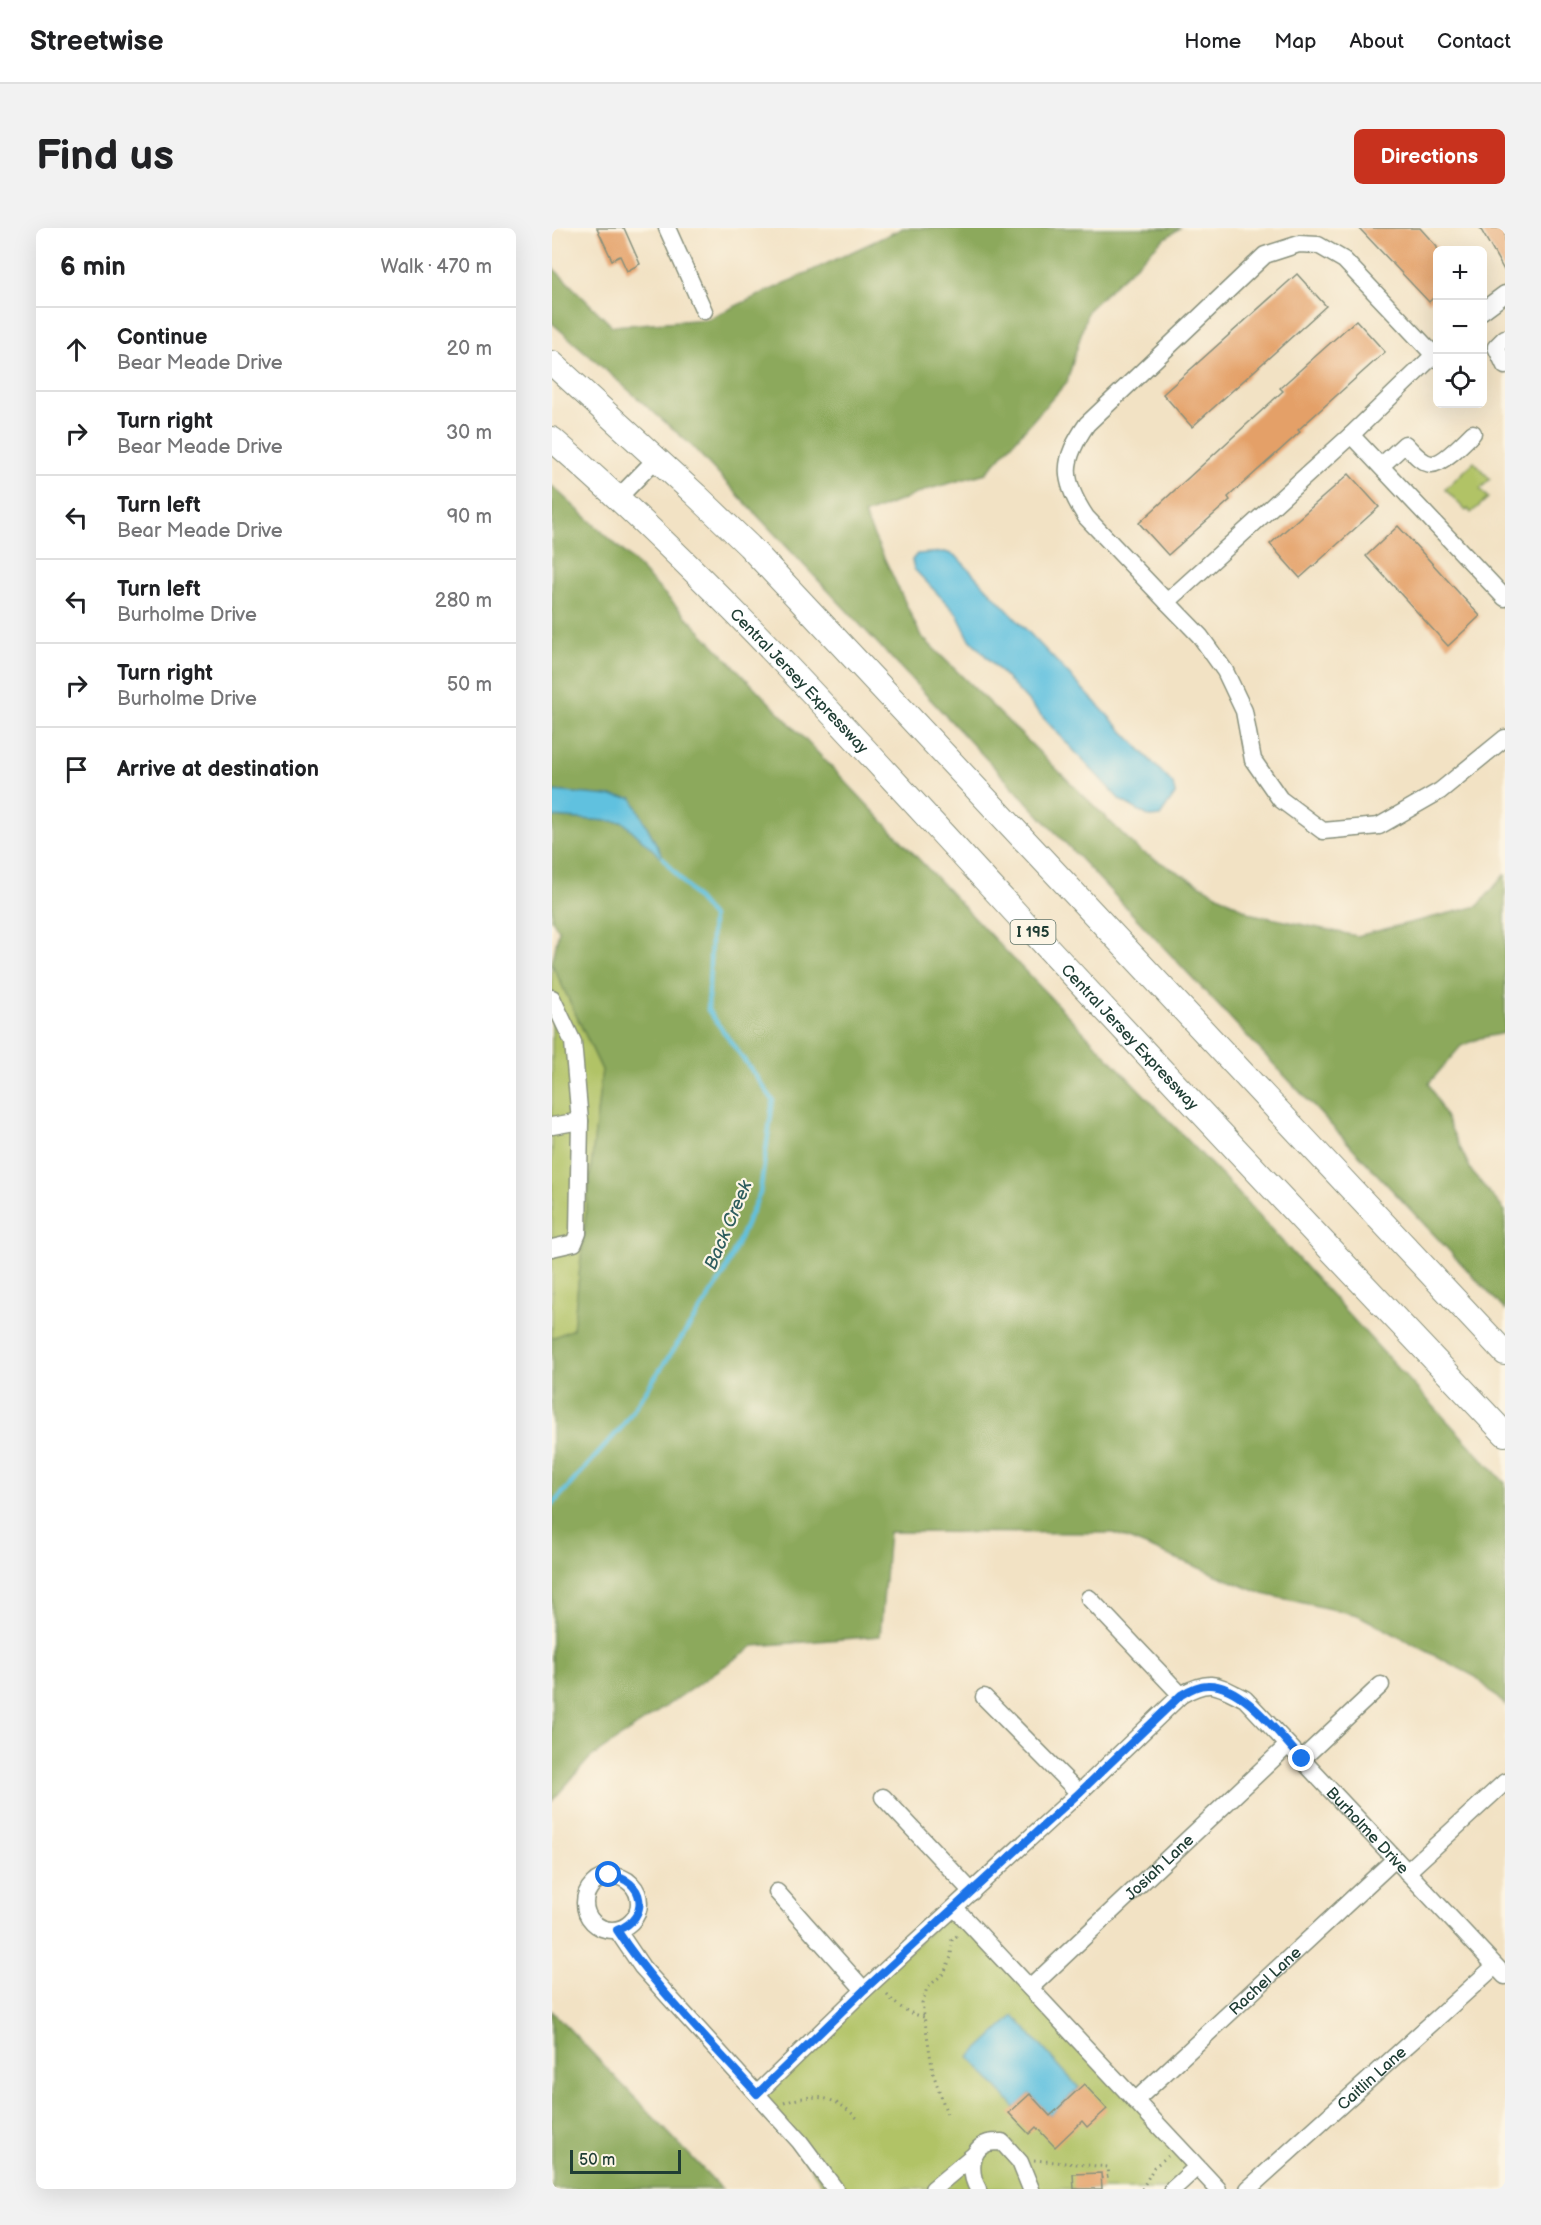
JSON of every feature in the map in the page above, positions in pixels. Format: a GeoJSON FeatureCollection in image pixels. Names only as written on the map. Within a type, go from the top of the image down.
{"type":"FeatureCollection","features":[{"type":"Feature","properties":{"kind":"highway"},"geometry":{"type":"LineString","coordinates":[[552,363],[657,458],[749,546],[1029,848],[1505,1353]]}},
{"type":"Feature","properties":{"kind":"highway","name":"Central Jersey Expressway"},"geometry":{"type":"LineString","coordinates":[[552,439],[619,497],[778,657],[1089,993],[1505,1434]]}},
{"type":"Feature","properties":{"kind":"street"},"geometry":{"type":"LineString","coordinates":[[667,228],[704,311]]}},
{"type":"Feature","properties":{"kind":"street"},"geometry":{"type":"LineString","coordinates":[[1435,354],[1344,260],[1318,245],[1299,244],[1265,255],[1087,424],[1072,446],[1068,469],[1075,501],[1086,517],[1200,636],[1225,671],[1244,711],[1253,760],[1280,799],[1323,831],[1379,826],[1440,791],[1505,738]]}},
{"type":"Feature","properties":{"kind":"street"},"geometry":{"type":"LineString","coordinates":[[1487,307],[1505,294]]}},
{"type":"Feature","properties":{"kind":"street"},"geometry":{"type":"LineString","coordinates":[[1505,338],[1496,347],[1505,366]]}},
{"type":"Feature","properties":{"kind":"street"},"geometry":{"type":"LineString","coordinates":[[1167,602],[1433,358]]}},
{"type":"Feature","properties":{"kind":"street"},"geometry":{"type":"LineString","coordinates":[[1381,466],[1405,444],[1420,459],[1431,464],[1440,462],[1473,433]]}},
{"type":"Feature","properties":{"kind":"street"},"geometry":{"type":"LineString","coordinates":[[1351,435],[1505,598]]}},
{"type":"Feature","properties":{"kind":"street"},"geometry":{"type":"LineString","coordinates":[[619,497],[657,458]]}},
{"type":"Feature","properties":{"kind":"street"},"geometry":{"type":"LineString","coordinates":[[552,998],[573,1042],[580,1120],[578,1233],[574,1243],[552,1248]]}},
{"type":"Feature","properties":{"kind":"street"},"geometry":{"type":"LineString","coordinates":[[552,1126],[580,1120]]}},
{"type":"Feature","properties":{"kind":"street"},"geometry":{"type":"LineString","coordinates":[[1089,1598],[1181,1695]]}},
{"type":"Feature","properties":{"kind":"street","name":"Burholme Drive"},"geometry":{"type":"LineString","coordinates":[[757,2094],[864,1990],[1079,1793],[1181,1695],[1206,1684],[1223,1686],[1245,1699],[1500,1971]]}},
{"type":"Feature","properties":{"kind":"street"},"geometry":{"type":"LineString","coordinates":[[1302,1759],[1381,1685]]}},
{"type":"Feature","properties":{"kind":"street"},"geometry":{"type":"LineString","coordinates":[[984,1697],[1079,1793]]}},
{"type":"Feature","properties":{"kind":"street","name":"Josiah Lane"},"geometry":{"type":"LineString","coordinates":[[1030,1988],[1288,1745]]}},
{"type":"Feature","properties":{"kind":"street"},"geometry":{"type":"LineString","coordinates":[[1407,1872],[1505,1782]]}},
{"type":"Feature","properties":{"kind":"street"},"geometry":{"type":"LineString","coordinates":[[883,1797],[972,1892]]}},
{"type":"Feature","properties":{"kind":"street","name":"Rachel Lane"},"geometry":{"type":"LineString","coordinates":[[1135,2101],[1395,1859]]}},
{"type":"Feature","properties":{"kind":"street"},"geometry":{"type":"LineString","coordinates":[[777,1892],[864,1990]]}},
{"type":"Feature","properties":{"kind":"street"},"geometry":{"type":"LineString","coordinates":[[955,1908],[1218,2189]]}},
{"type":"Feature","properties":{"kind":"street"},"geometry":{"type":"LineString","coordinates":[[617,1930],[642,1967],[800,2142],[835,2189]]}},
{"type":"Feature","properties":{"kind":"street","name":"Caitlin Lane"},"geometry":{"type":"LineString","coordinates":[[1248,2189],[1500,1971]]}},
{"type":"Feature","properties":{"kind":"street"},"geometry":{"type":"LineString","coordinates":[[933,2189],[986,2144],[1002,2142],[1020,2162],[1031,2189]]}},
{"type":"Feature","properties":{"kind":"street"},"geometry":{"type":"LineString","coordinates":[[975,2154],[971,2168],[972,2180],[978,2189]]}},
{"type":"Feature","properties":{"kind":"street"},"geometry":{"type":"LineString","coordinates":[[1173,2189],[1197,2167]]}},
{"type":"Feature","properties":{"kind":"path"},"geometry":{"type":"LineString","coordinates":[[947,2114],[933,2073],[922,2003],[927,1988],[944,1973],[951,1957],[952,1940],[959,1934]]}},
{"type":"Feature","properties":{"kind":"path"},"geometry":{"type":"LineString","coordinates":[[887,1995],[895,2004],[910,2014],[924,2017]]}},
{"type":"Feature","properties":{"kind":"path"},"geometry":{"type":"LineString","coordinates":[[784,2103],[810,2096],[823,2097],[838,2104],[859,2120]]}},
{"type":"Feature","properties":{"kind":"path"},"geometry":{"type":"LineString","coordinates":[[1142,2189],[1154,2167],[1171,2154]]}},
{"type":"Feature","properties":{"kind":"path"},"geometry":{"type":"LineString","coordinates":[[1033,2160],[1108,2167],[1109,2176],[1102,2178]]}},
{"type":"Feature","properties":{"kind":"green space"},"geometry":{"type":"Polygon","coordinates":[[[903,228],[1180,228],[1160,242],[1088,310],[1067,382],[986,473],[929,489],[864,515],[921,636],[1140,851],[1252,914],[1357,936],[1478,906],[1505,874],[1505,1033],[1480,1038],[1461,1046],[1429,1083],[1472,1172],[1505,1211],[1505,1310],[691,445],[552,323],[552,267],[612,326],[708,319],[903,228]]]}},
{"type":"Feature","properties":{"kind":"green space"},"geometry":{"type":"Polygon","coordinates":[[[1474,462],[1490,479],[1480,489],[1488,498],[1471,513],[1468,509],[1466,511],[1445,489],[1474,462]]]}},
{"type":"Feature","properties":{"kind":"green space"},"geometry":{"type":"Polygon","coordinates":[[[552,486],[624,552],[844,780],[1229,1183],[1505,1483],[1505,1705],[1476,1677],[1358,1615],[1263,1594],[1114,1533],[889,1532],[880,1636],[754,1646],[590,1758],[552,1801],[552,1338],[573,1329],[602,1070],[552,964],[559,930],[552,920],[552,817],[623,822],[664,859],[632,798],[552,791],[552,486]]]}},
{"type":"Feature","properties":{"kind":"green space"},"geometry":{"type":"Polygon","coordinates":[[[552,964],[602,1070],[573,1330],[552,1338],[552,964]]]}},
{"type":"Feature","properties":{"kind":"green space"},"geometry":{"type":"Polygon","coordinates":[[[955,1908],[1197,2167],[1173,2189],[826,2189],[757,2094],[955,1908]]]}},
{"type":"Feature","properties":{"kind":"green space"},"geometry":{"type":"Polygon","coordinates":[[[552,2011],[722,2189],[552,2189],[552,2011]]]}},
{"type":"Feature","properties":{"kind":"water"},"geometry":{"type":"Polygon","coordinates":[[[945,552],[956,556],[1173,784],[1175,794],[1160,816],[1150,817],[1120,800],[969,638],[957,614],[914,569],[912,560],[917,554],[945,552]]]}},
{"type":"Feature","properties":{"kind":"water"},"geometry":{"type":"Polygon","coordinates":[[[552,791],[632,798],[665,861],[623,822],[552,817],[552,791]]]}},
{"type":"Feature","properties":{"kind":"water"},"geometry":{"type":"Polygon","coordinates":[[[1014,2016],[1079,2088],[1050,2116],[1030,2094],[1015,2108],[970,2057],[1014,2016]]]}},
{"type":"Feature","properties":{"kind":"building"},"geometry":{"type":"Polygon","coordinates":[[[597,228],[624,228],[640,264],[627,271],[620,256],[612,260],[597,228]]]}},
{"type":"Feature","properties":{"kind":"building"},"geometry":{"type":"Polygon","coordinates":[[[1359,228],[1420,228],[1436,246],[1433,246],[1433,298],[1429,302],[1359,228]]]}},
{"type":"Feature","properties":{"kind":"building"},"geometry":{"type":"Polygon","coordinates":[[[1480,228],[1505,228],[1505,272],[1480,228]]]}},
{"type":"Feature","properties":{"kind":"building"},"geometry":{"type":"Polygon","coordinates":[[[1297,274],[1326,306],[1192,427],[1163,394],[1297,274]]]}},
{"type":"Feature","properties":{"kind":"building"},"geometry":{"type":"Polygon","coordinates":[[[1356,320],[1385,352],[1298,430],[1300,432],[1228,497],[1230,500],[1168,555],[1139,523],[1283,391],[1280,388],[1356,320]]]}},
{"type":"Feature","properties":{"kind":"building"},"geometry":{"type":"Polygon","coordinates":[[[1349,474],[1379,507],[1300,578],[1270,544],[1349,474]]]}},
{"type":"Feature","properties":{"kind":"building"},"geometry":{"type":"Polygon","coordinates":[[[1398,526],[1480,616],[1448,646],[1366,556],[1398,526]]]}},
{"type":"Feature","properties":{"kind":"building"},"geometry":{"type":"Polygon","coordinates":[[[1084,2084],[1107,2109],[1087,2127],[1082,2121],[1055,2147],[1036,2127],[1029,2134],[1009,2113],[1030,2094],[1050,2116],[1084,2084]]]}},
{"type":"Feature","properties":{"kind":"building"},"geometry":{"type":"Polygon","coordinates":[[[1101,2173],[1102,2189],[1074,2189],[1073,2174],[1101,2173]]]}},
{"type":"Feature","properties":{"kind":"waterway","name":"Back Creek"},"geometry":{"type":"LineString","coordinates":[[552,1505],[621,1428],[723,1276],[760,1193],[773,1100],[708,1010],[712,917],[663,858]]}},
{"type":"Feature","properties":{"kind":"route"},"geometry":{"type":"LineString","coordinates":[[609,1875],[629,1881],[638,1894],[640,1904],[634,1920],[626,1927],[617,1930],[624,1941],[642,1967],[757,2094],[864,1990],[1079,1793],[1181,1695],[1206,1684],[1223,1686],[1245,1699],[1302,1759]]}}]}
